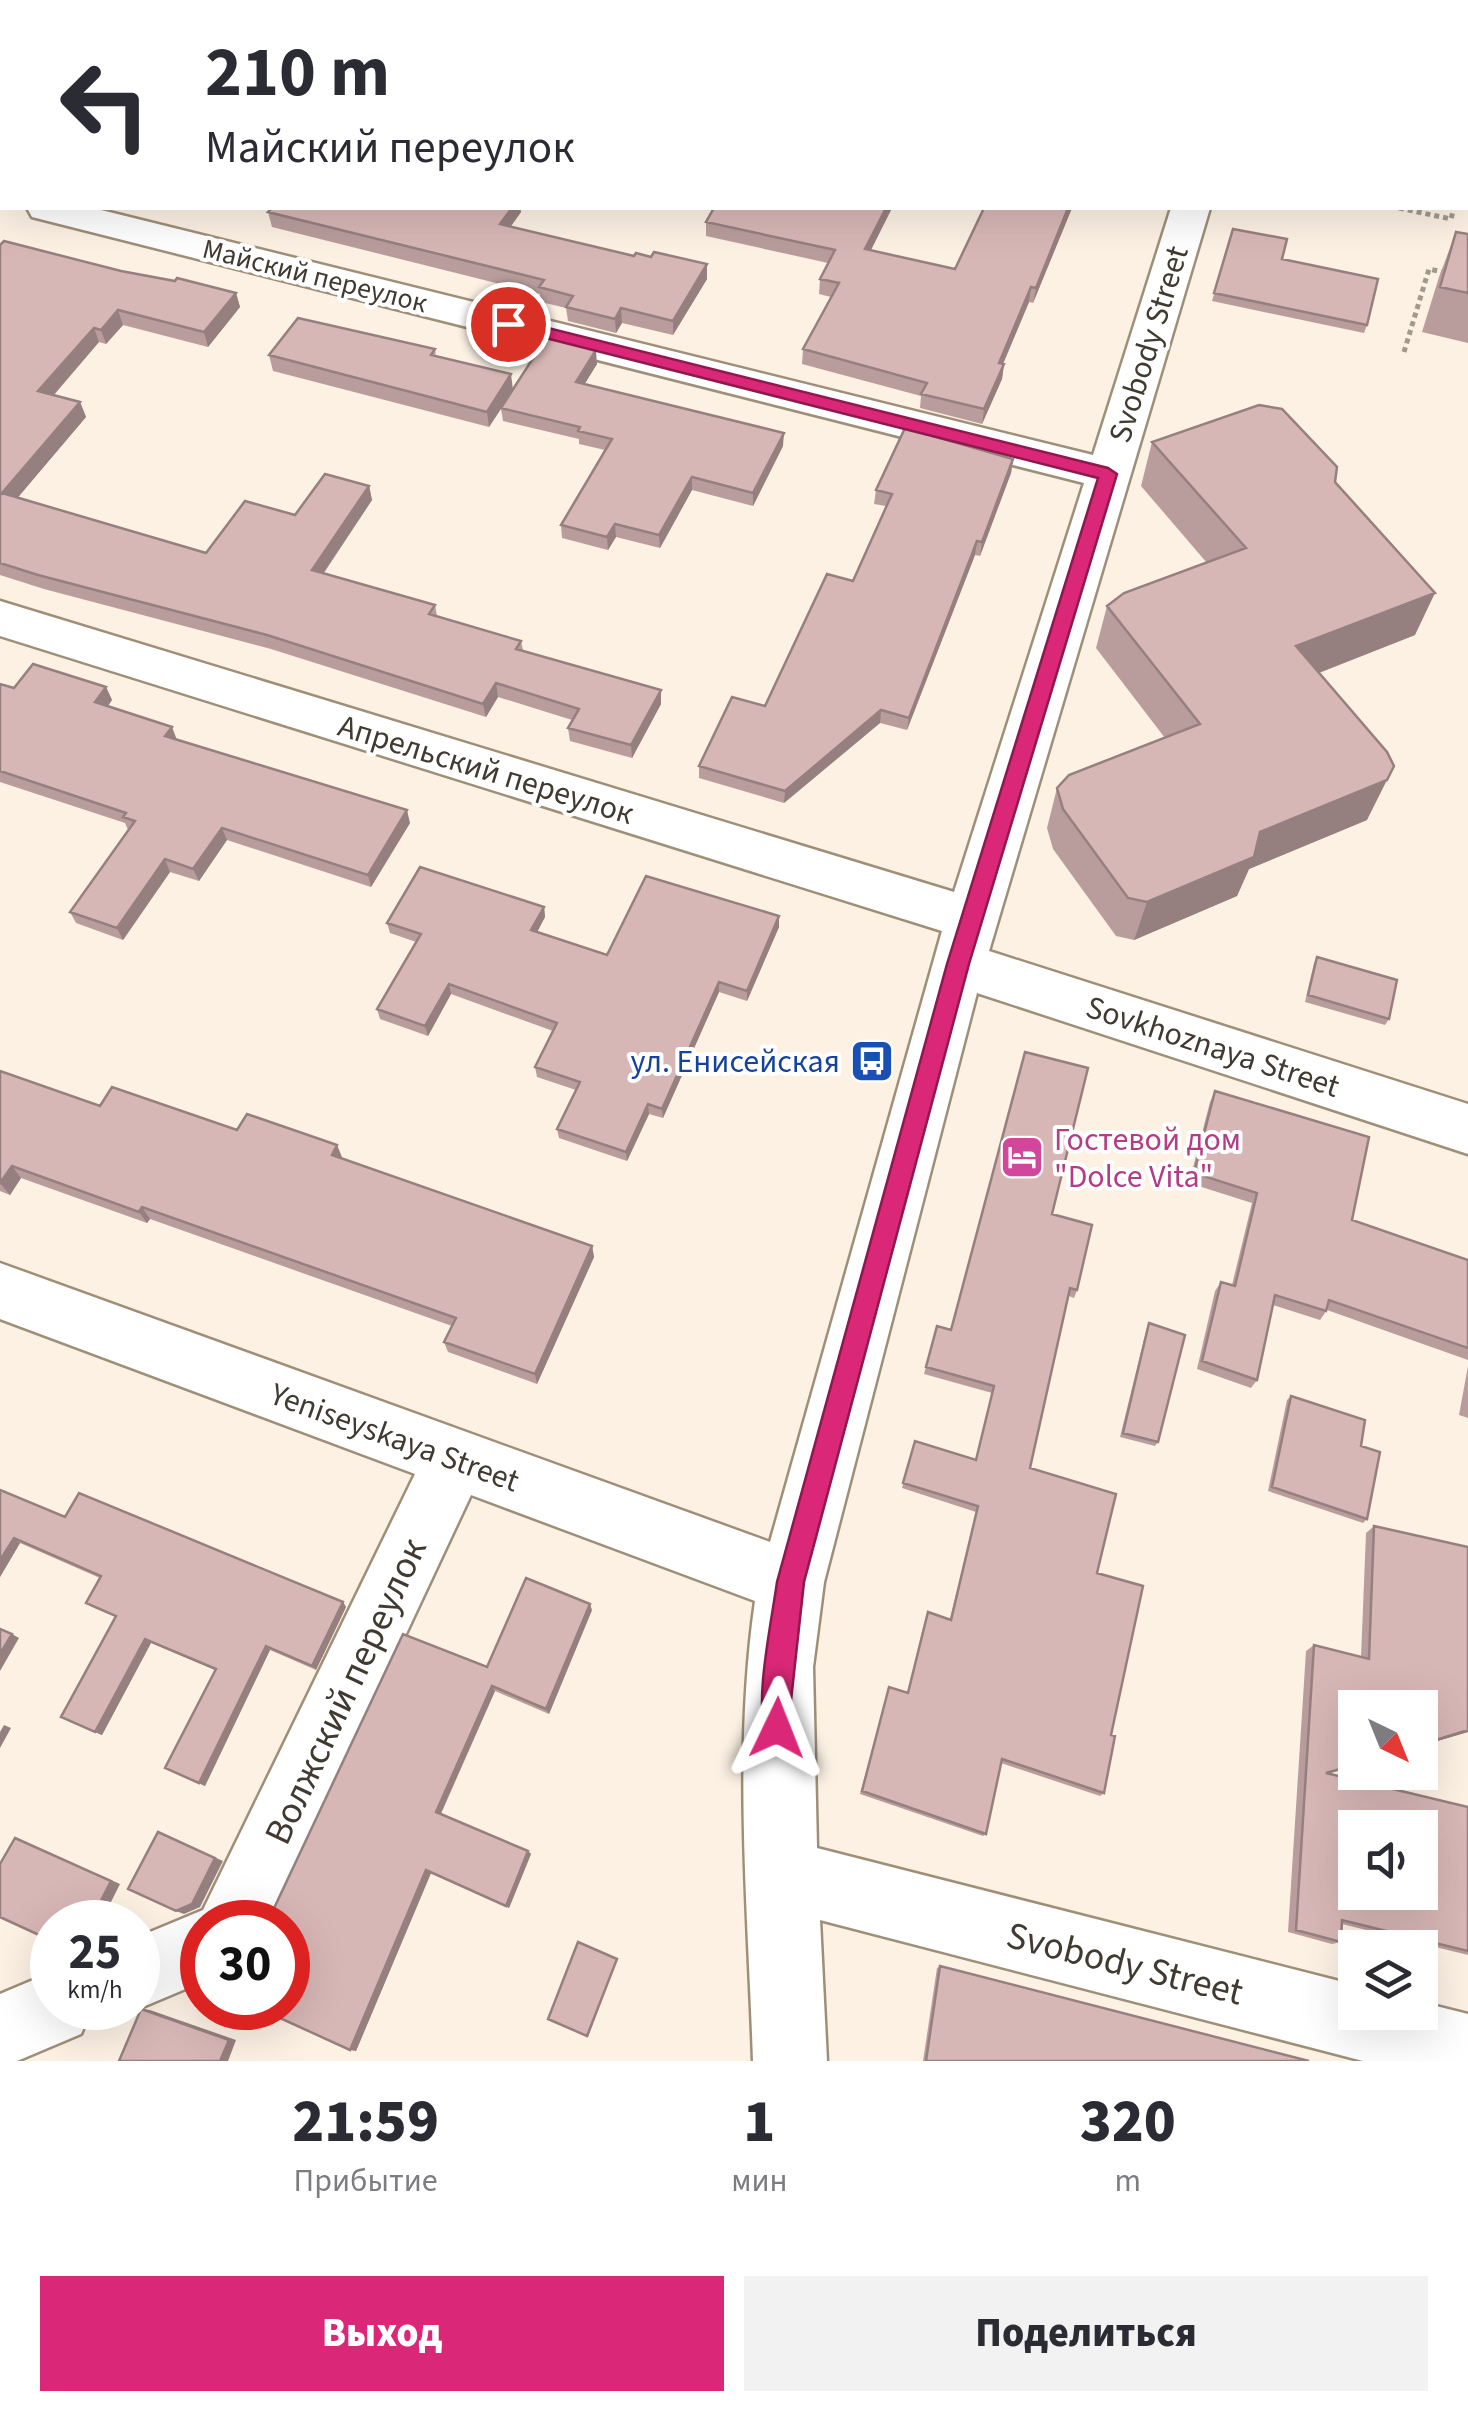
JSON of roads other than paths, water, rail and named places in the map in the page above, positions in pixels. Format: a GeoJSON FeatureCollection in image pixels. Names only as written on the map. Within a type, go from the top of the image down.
{"type":"FeatureCollection","features":[{"type":"Feature","properties":{"kind":"street","name":"Майский переулок"},"geometry":{"type":"LineString","coordinates":[[54,210],[1108,474]]}},
{"type":"Feature","properties":{"kind":"street","name":"Svobody Street"},"geometry":{"type":"LineString","coordinates":[[790,2061],[777,1728],[779,1667],[791,1582],[965,941],[1189,210]]}},
{"type":"Feature","properties":{"kind":"street","name":"Апрельский переулок"},"geometry":{"type":"LineString","coordinates":[[0,618],[965,941]]}},
{"type":"Feature","properties":{"kind":"street","name":"Sovkhoznaya Street"},"geometry":{"type":"LineString","coordinates":[[965,941],[1468,1129]]}},
{"type":"Feature","properties":{"kind":"street","name":"Yeniseyskaya Street"},"geometry":{"type":"LineString","coordinates":[[0,1290],[791,1582]]}},
{"type":"Feature","properties":{"kind":"street","name":"Волжский переулок"},"geometry":{"type":"LineString","coordinates":[[244,1900],[455,1458]]}},
{"type":"Feature","properties":{"kind":"street","name":"Svobody Street"},"geometry":{"type":"LineString","coordinates":[[783,1876],[1468,2051]]}},
{"type":"Feature","properties":{"kind":"street"},"geometry":{"type":"LineString","coordinates":[[0,2031],[30,2018]]}},
{"type":"Feature","properties":{"kind":"place","name":"ул. Енисейская"},"geometry":{"type":"Point","coordinates":[872,1061]}},
{"type":"Feature","properties":{"kind":"place","name":"Гостевой дом \"Dolce Vita\""},"geometry":{"type":"Point","coordinates":[1022,1157]}}]}
